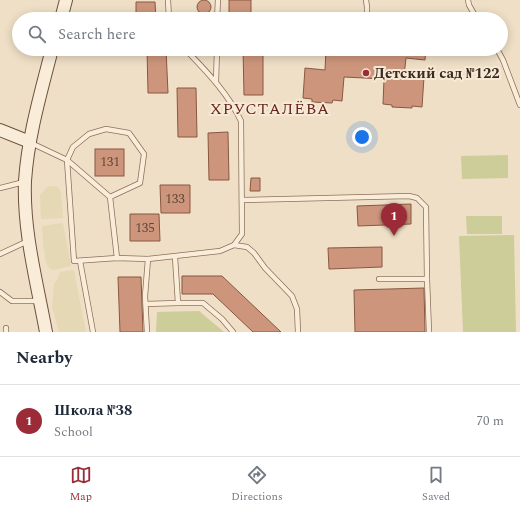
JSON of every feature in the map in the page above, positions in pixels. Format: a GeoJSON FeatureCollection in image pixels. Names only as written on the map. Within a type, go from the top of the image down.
{"type":"FeatureCollection","features":[{"type":"Feature","properties":{"kind":"main road"},"geometry":{"type":"LineString","coordinates":[[63,12],[66,0]]}},
{"type":"Feature","properties":{"kind":"main road"},"geometry":{"type":"LineString","coordinates":[[46,332],[29,241],[25,181],[30,142],[50,56]]}},
{"type":"Feature","properties":{"kind":"main road"},"geometry":{"type":"LineString","coordinates":[[0,130],[30,142]]}},
{"type":"Feature","properties":{"kind":"lane"},"geometry":{"type":"LineString","coordinates":[[168,0],[169,12]]}},
{"type":"Feature","properties":{"kind":"lane"},"geometry":{"type":"LineString","coordinates":[[217,12],[218,0]]}},
{"type":"Feature","properties":{"kind":"lane"},"geometry":{"type":"LineString","coordinates":[[366,0],[367,12]]}},
{"type":"Feature","properties":{"kind":"lane"},"geometry":{"type":"LineString","coordinates":[[468,0],[474,12]]}},
{"type":"Feature","properties":{"kind":"lane"},"geometry":{"type":"LineString","coordinates":[[110,197],[140,183],[144,154],[129,133],[106,129],[89,134],[73,147],[67,160],[74,261],[117,258],[148,259],[220,251],[234,245],[242,234],[241,121],[235,108],[216,82],[192,56]]}},
{"type":"Feature","properties":{"kind":"lane"},"geometry":{"type":"LineString","coordinates":[[216,82],[217,56]]}},
{"type":"Feature","properties":{"kind":"lane"},"geometry":{"type":"LineString","coordinates":[[500,56],[520,105]]}},
{"type":"Feature","properties":{"kind":"lane"},"geometry":{"type":"LineString","coordinates":[[30,142],[67,160],[110,197],[117,258]]}},
{"type":"Feature","properties":{"kind":"lane"},"geometry":{"type":"LineString","coordinates":[[0,188],[25,181]]}},
{"type":"Feature","properties":{"kind":"lane"},"geometry":{"type":"LineString","coordinates":[[242,200],[409,196],[417,198],[426,207],[429,332]]}},
{"type":"Feature","properties":{"kind":"lane"},"geometry":{"type":"LineString","coordinates":[[0,254],[29,241]]}},
{"type":"Feature","properties":{"kind":"lane"},"geometry":{"type":"LineString","coordinates":[[234,245],[246,247],[254,253],[265,268],[292,296],[297,309],[298,332]]}},
{"type":"Feature","properties":{"kind":"lane"},"geometry":{"type":"LineString","coordinates":[[175,257],[178,304]]}},
{"type":"Feature","properties":{"kind":"lane"},"geometry":{"type":"LineString","coordinates":[[147,332],[145,296],[148,259]]}},
{"type":"Feature","properties":{"kind":"lane"},"geometry":{"type":"LineString","coordinates":[[80,261],[93,332]]}},
{"type":"Feature","properties":{"kind":"lane"},"geometry":{"type":"LineString","coordinates":[[379,279],[427,279]]}},
{"type":"Feature","properties":{"kind":"lane"},"geometry":{"type":"LineString","coordinates":[[0,292],[12,302],[40,301]]}},
{"type":"Feature","properties":{"kind":"lane"},"geometry":{"type":"LineString","coordinates":[[146,304],[203,303],[222,319],[233,332]]}},
{"type":"Feature","properties":{"kind":"shaded area"},"geometry":{"type":"Polygon","coordinates":[[[48,186],[58,187],[61,192],[63,218],[41,219],[40,195],[48,186]]]}},
{"type":"Feature","properties":{"kind":"shaded area"},"geometry":{"type":"Polygon","coordinates":[[[63,223],[71,266],[53,270],[50,269],[46,263],[42,226],[63,223]]]}},
{"type":"Feature","properties":{"kind":"shaded area"},"geometry":{"type":"Polygon","coordinates":[[[74,271],[86,332],[59,332],[52,307],[54,284],[60,272],[74,271]]]}},
{"type":"Feature","properties":{"kind":"green space"},"geometry":{"type":"Polygon","coordinates":[[[508,155],[508,178],[462,179],[461,156],[508,155]]]}},
{"type":"Feature","properties":{"kind":"green space"},"geometry":{"type":"Polygon","coordinates":[[[466,216],[502,216],[502,234],[467,234],[466,216]]]}},
{"type":"Feature","properties":{"kind":"green space"},"geometry":{"type":"Polygon","coordinates":[[[514,235],[516,332],[463,332],[459,236],[514,235]]]}},
{"type":"Feature","properties":{"kind":"green space"},"geometry":{"type":"Polygon","coordinates":[[[199,311],[224,332],[156,332],[157,312],[199,311]]]}},
{"type":"Feature","properties":{"kind":"building"},"geometry":{"type":"Polygon","coordinates":[[[204,0],[210,4],[211,7],[209,12],[199,12],[197,7],[199,2],[204,0]]]}},
{"type":"Feature","properties":{"kind":"building"},"geometry":{"type":"Polygon","coordinates":[[[229,0],[251,0],[251,12],[229,12],[229,0]]]}},
{"type":"Feature","properties":{"kind":"building"},"geometry":{"type":"Polygon","coordinates":[[[136,2],[155,2],[156,12],[136,12],[136,2]]]}},
{"type":"Feature","properties":{"kind":"building"},"geometry":{"type":"Polygon","coordinates":[[[147,56],[166,56],[168,93],[148,93],[147,56]]]}},
{"type":"Feature","properties":{"kind":"building"},"geometry":{"type":"Polygon","coordinates":[[[243,56],[263,56],[263,95],[244,95],[243,56]]]}},
{"type":"Feature","properties":{"kind":"building"},"geometry":{"type":"Polygon","coordinates":[[[326,56],[425,56],[425,60],[406,58],[404,76],[424,77],[422,107],[392,107],[392,105],[383,104],[384,79],[344,77],[342,101],[333,100],[332,103],[312,102],[312,99],[303,98],[305,68],[325,70],[326,56]]]}},
{"type":"Feature","properties":{"kind":"building"},"geometry":{"type":"Polygon","coordinates":[[[177,88],[196,88],[197,137],[178,137],[177,88]]]}},
{"type":"Feature","properties":{"kind":"building"},"geometry":{"type":"Polygon","coordinates":[[[228,132],[229,180],[209,180],[208,133],[228,132]]]}},
{"type":"Feature","properties":{"kind":"building"},"geometry":{"type":"Polygon","coordinates":[[[95,149],[124,149],[124,176],[95,176],[95,149]]]}},
{"type":"Feature","properties":{"kind":"building"},"geometry":{"type":"Polygon","coordinates":[[[251,178],[260,178],[260,191],[250,191],[251,178]]]}},
{"type":"Feature","properties":{"kind":"building"},"geometry":{"type":"Polygon","coordinates":[[[160,185],[190,185],[190,213],[161,213],[160,185]]]}},
{"type":"Feature","properties":{"kind":"building"},"geometry":{"type":"Polygon","coordinates":[[[411,204],[411,224],[358,226],[357,206],[411,204]]]}},
{"type":"Feature","properties":{"kind":"building"},"geometry":{"type":"Polygon","coordinates":[[[130,214],[159,214],[160,241],[130,241],[130,214]]]}},
{"type":"Feature","properties":{"kind":"building"},"geometry":{"type":"Polygon","coordinates":[[[382,247],[382,267],[329,269],[328,248],[382,247]]]}},
{"type":"Feature","properties":{"kind":"building"},"geometry":{"type":"Polygon","coordinates":[[[182,276],[222,276],[281,332],[253,332],[213,294],[182,294],[182,276]]]}},
{"type":"Feature","properties":{"kind":"building"},"geometry":{"type":"Polygon","coordinates":[[[118,277],[141,277],[143,332],[120,332],[118,277]]]}},
{"type":"Feature","properties":{"kind":"building"},"geometry":{"type":"Polygon","coordinates":[[[424,288],[425,332],[355,332],[354,290],[424,288]]]}},
{"type":"Feature","properties":{"kind":"place","name":"Детский сад №122"},"geometry":{"type":"Point","coordinates":[366,73]}},
{"type":"Feature","properties":{"kind":"place","name":"Школа №38"},"geometry":{"type":"Point","coordinates":[394,236]}},
{"type":"Feature","properties":{"kind":"district","name":"ХРУСТАЛЁВА"},"geometry":{"type":"Point","coordinates":[270,109]}}]}
